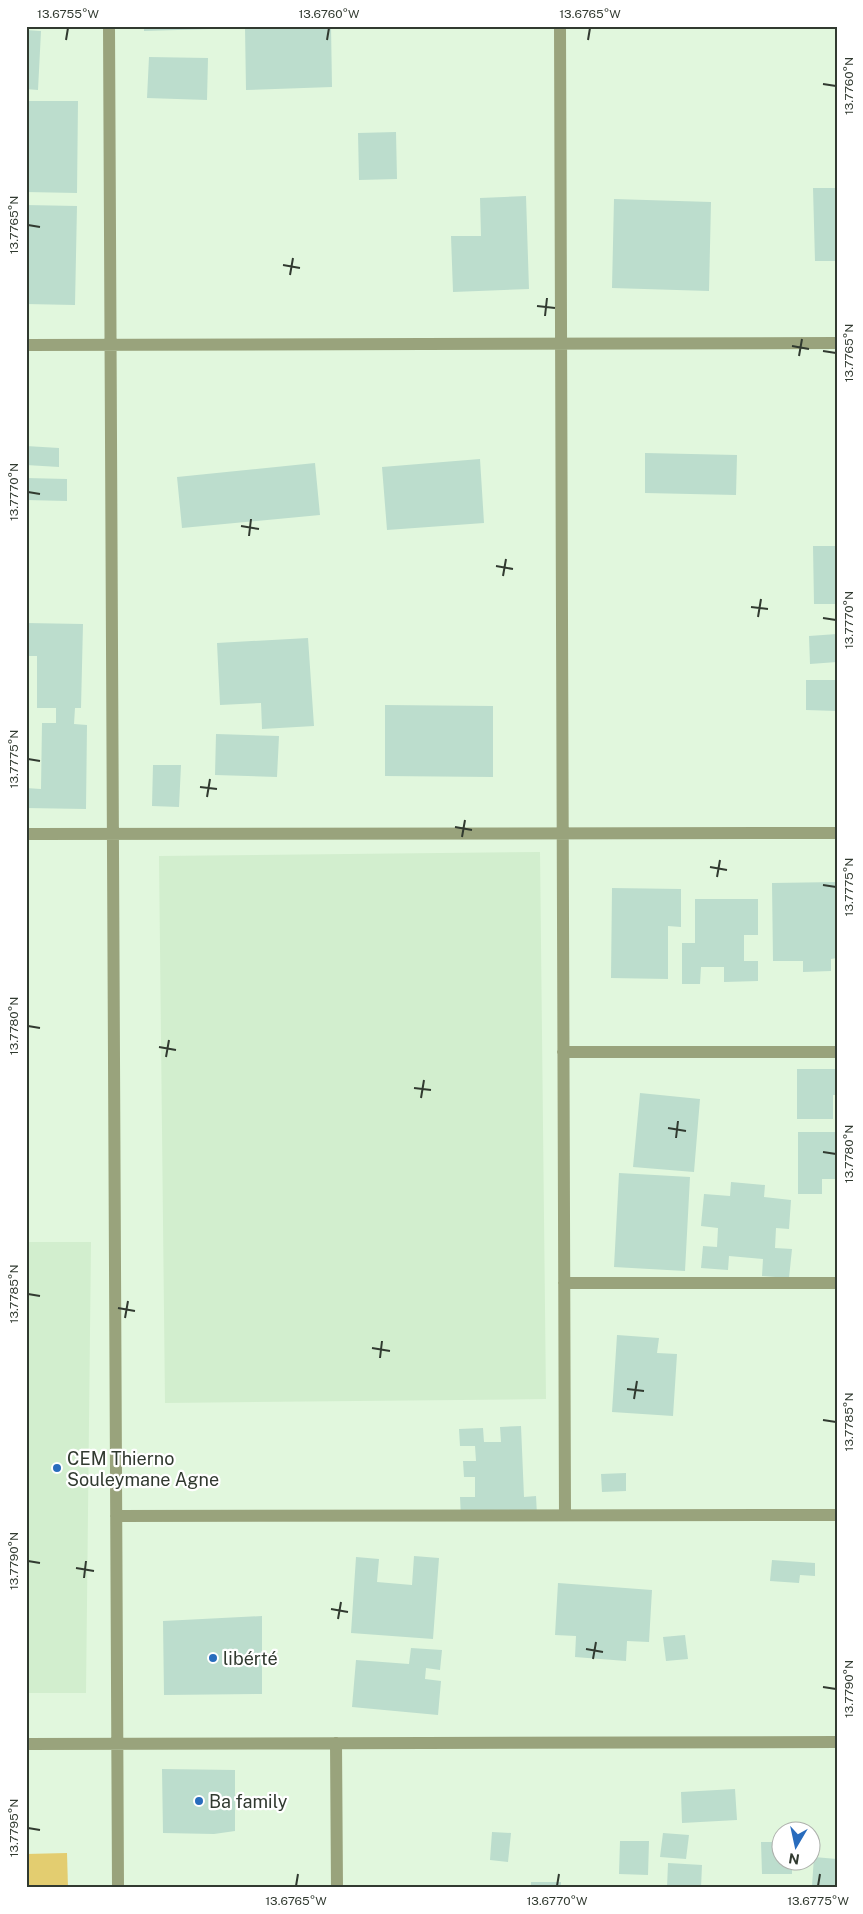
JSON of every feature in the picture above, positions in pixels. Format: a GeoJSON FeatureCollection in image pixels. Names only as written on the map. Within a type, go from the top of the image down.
{"type":"FeatureCollection","features":[{"type":"Feature","properties":{"kind":"street"},"geometry":{"type":"LineString","coordinates":[[109,26],[118,1888]]}},
{"type":"Feature","properties":{"kind":"street"},"geometry":{"type":"LineString","coordinates":[[560,26],[565,1516]]}},
{"type":"Feature","properties":{"kind":"street"},"geometry":{"type":"LineString","coordinates":[[26,344],[837,343]]}},
{"type":"Feature","properties":{"kind":"street"},"geometry":{"type":"LineString","coordinates":[[26,834],[837,833]]}},
{"type":"Feature","properties":{"kind":"street"},"geometry":{"type":"LineString","coordinates":[[563,1052],[837,1052]]}},
{"type":"Feature","properties":{"kind":"street"},"geometry":{"type":"LineString","coordinates":[[564,1284],[837,1283]]}},
{"type":"Feature","properties":{"kind":"street"},"geometry":{"type":"LineString","coordinates":[[116,1516],[837,1515]]}},
{"type":"Feature","properties":{"kind":"street"},"geometry":{"type":"LineString","coordinates":[[26,1744],[837,1742]]}},
{"type":"Feature","properties":{"kind":"street"},"geometry":{"type":"LineString","coordinates":[[336,1743],[337,1888]]}},
{"type":"Feature","properties":{"kind":"shaded area"},"geometry":{"type":"Polygon","coordinates":[[[540,852],[546,1399],[165,1403],[159,856],[540,852]]]}},
{"type":"Feature","properties":{"kind":"shaded area","name":"CEM Thierno Souleymane Agne"},"geometry":{"type":"Polygon","coordinates":[[[26,1242],[91,1242],[86,1693],[26,1693],[26,1242]]]}},
{"type":"Feature","properties":{"kind":"shaded area"},"geometry":{"type":"Polygon","coordinates":[[[67,1853],[68,1888],[26,1888],[26,1854],[67,1853]]]}},
{"type":"Feature","properties":{"kind":"building"},"geometry":{"type":"Polygon","coordinates":[[[144,26],[211,26],[211,29],[144,31],[144,26]]]}},
{"type":"Feature","properties":{"kind":"building"},"geometry":{"type":"Polygon","coordinates":[[[331,26],[332,87],[246,90],[245,27],[331,26]]]}},
{"type":"Feature","properties":{"kind":"building"},"geometry":{"type":"Polygon","coordinates":[[[26,30],[41,31],[38,90],[26,89],[26,30]]]}},
{"type":"Feature","properties":{"kind":"building"},"geometry":{"type":"Polygon","coordinates":[[[149,57],[208,58],[207,100],[147,98],[149,57]]]}},
{"type":"Feature","properties":{"kind":"building"},"geometry":{"type":"Polygon","coordinates":[[[26,101],[78,101],[77,193],[26,192],[26,101]]]}},
{"type":"Feature","properties":{"kind":"building"},"geometry":{"type":"Polygon","coordinates":[[[396,132],[397,179],[359,180],[358,133],[396,132]]]}},
{"type":"Feature","properties":{"kind":"building"},"geometry":{"type":"Polygon","coordinates":[[[813,188],[837,188],[837,261],[815,261],[813,188]]]}},
{"type":"Feature","properties":{"kind":"building"},"geometry":{"type":"Polygon","coordinates":[[[526,196],[529,289],[453,292],[451,236],[481,236],[480,198],[526,196]]]}},
{"type":"Feature","properties":{"kind":"building"},"geometry":{"type":"Polygon","coordinates":[[[614,199],[711,202],[709,291],[612,288],[614,199]]]}},
{"type":"Feature","properties":{"kind":"building"},"geometry":{"type":"Polygon","coordinates":[[[26,205],[77,206],[75,305],[26,304],[26,205]]]}},
{"type":"Feature","properties":{"kind":"building"},"geometry":{"type":"Polygon","coordinates":[[[26,446],[59,448],[59,467],[26,465],[26,446]]]}},
{"type":"Feature","properties":{"kind":"building"},"geometry":{"type":"Polygon","coordinates":[[[645,453],[737,455],[736,495],[645,493],[645,453]]]}},
{"type":"Feature","properties":{"kind":"building"},"geometry":{"type":"Polygon","coordinates":[[[480,459],[484,523],[387,530],[382,467],[480,459]]]}},
{"type":"Feature","properties":{"kind":"building"},"geometry":{"type":"Polygon","coordinates":[[[315,463],[320,515],[182,528],[177,477],[315,463]]]}},
{"type":"Feature","properties":{"kind":"building"},"geometry":{"type":"Polygon","coordinates":[[[26,478],[67,479],[67,501],[26,500],[26,478]]]}},
{"type":"Feature","properties":{"kind":"building"},"geometry":{"type":"Polygon","coordinates":[[[813,546],[837,546],[837,604],[814,604],[813,546]]]}},
{"type":"Feature","properties":{"kind":"building"},"geometry":{"type":"Polygon","coordinates":[[[26,623],[83,624],[81,708],[75,708],[74,724],[87,725],[86,809],[26,808],[26,788],[41,789],[42,723],[56,723],[56,708],[37,708],[37,656],[26,656],[26,623]]]}},
{"type":"Feature","properties":{"kind":"building"},"geometry":{"type":"Polygon","coordinates":[[[837,634],[837,662],[810,664],[809,636],[837,634]]]}},
{"type":"Feature","properties":{"kind":"building"},"geometry":{"type":"Polygon","coordinates":[[[308,638],[314,726],[262,729],[261,703],[220,705],[217,643],[308,638]]]}},
{"type":"Feature","properties":{"kind":"building"},"geometry":{"type":"Polygon","coordinates":[[[806,680],[837,680],[837,711],[806,710],[806,680]]]}},
{"type":"Feature","properties":{"kind":"building"},"geometry":{"type":"Polygon","coordinates":[[[385,705],[493,706],[493,777],[385,776],[385,705]]]}},
{"type":"Feature","properties":{"kind":"building"},"geometry":{"type":"Polygon","coordinates":[[[216,734],[279,736],[277,777],[215,775],[216,734]]]}},
{"type":"Feature","properties":{"kind":"building"},"geometry":{"type":"Polygon","coordinates":[[[153,765],[181,765],[179,807],[152,806],[153,765]]]}},
{"type":"Feature","properties":{"kind":"building"},"geometry":{"type":"Polygon","coordinates":[[[837,882],[837,958],[831,959],[831,971],[803,972],[803,961],[773,961],[772,883],[837,882]]]}},
{"type":"Feature","properties":{"kind":"building"},"geometry":{"type":"Polygon","coordinates":[[[612,888],[681,889],[681,927],[668,926],[668,979],[611,978],[612,888]]]}},
{"type":"Feature","properties":{"kind":"building"},"geometry":{"type":"Polygon","coordinates":[[[695,899],[758,899],[758,935],[744,935],[744,961],[758,961],[758,981],[724,982],[724,967],[701,967],[700,984],[682,984],[682,943],[695,943],[695,899]]]}},
{"type":"Feature","properties":{"kind":"building"},"geometry":{"type":"Polygon","coordinates":[[[797,1069],[837,1069],[837,1095],[833,1095],[833,1119],[797,1119],[797,1069]]]}},
{"type":"Feature","properties":{"kind":"building"},"geometry":{"type":"Polygon","coordinates":[[[640,1093],[700,1099],[694,1172],[633,1167],[640,1093]]]}},
{"type":"Feature","properties":{"kind":"building"},"geometry":{"type":"Polygon","coordinates":[[[798,1132],[837,1132],[837,1179],[822,1179],[822,1194],[798,1194],[798,1132]]]}},
{"type":"Feature","properties":{"kind":"building"},"geometry":{"type":"Polygon","coordinates":[[[619,1173],[690,1177],[685,1271],[614,1267],[619,1173]]]}},
{"type":"Feature","properties":{"kind":"building"},"geometry":{"type":"Polygon","coordinates":[[[731,1182],[765,1185],[764,1197],[791,1200],[789,1229],[776,1228],[775,1248],[792,1249],[789,1278],[762,1276],[763,1259],[729,1256],[728,1270],[701,1268],[703,1246],[717,1247],[718,1228],[701,1226],[704,1194],[730,1196],[731,1182]]]}},
{"type":"Feature","properties":{"kind":"building"},"geometry":{"type":"Polygon","coordinates":[[[617,1335],[659,1338],[657,1353],[677,1354],[673,1416],[612,1412],[617,1335]]]}},
{"type":"Feature","properties":{"kind":"building"},"geometry":{"type":"Polygon","coordinates":[[[521,1426],[524,1497],[536,1496],[537,1515],[461,1518],[460,1497],[475,1497],[475,1477],[464,1477],[463,1461],[476,1461],[475,1446],[460,1446],[459,1429],[483,1428],[484,1442],[501,1442],[500,1427],[521,1426]]]}},
{"type":"Feature","properties":{"kind":"building"},"geometry":{"type":"Polygon","coordinates":[[[626,1473],[626,1491],[602,1492],[601,1474],[626,1473]]]}},
{"type":"Feature","properties":{"kind":"building"},"geometry":{"type":"Polygon","coordinates":[[[414,1556],[439,1558],[433,1639],[351,1633],[356,1557],[379,1559],[377,1582],[412,1585],[414,1556]]]}},
{"type":"Feature","properties":{"kind":"building"},"geometry":{"type":"Polygon","coordinates":[[[772,1560],[815,1563],[815,1576],[800,1575],[799,1583],[770,1581],[772,1560]]]}},
{"type":"Feature","properties":{"kind":"building"},"geometry":{"type":"Polygon","coordinates":[[[558,1583],[652,1590],[649,1642],[627,1641],[626,1661],[575,1657],[576,1636],[555,1635],[558,1583]]]}},
{"type":"Feature","properties":{"kind":"building","name":"libérté"},"geometry":{"type":"Polygon","coordinates":[[[262,1616],[262,1694],[164,1695],[163,1621],[262,1616]]]}},
{"type":"Feature","properties":{"kind":"building"},"geometry":{"type":"Polygon","coordinates":[[[685,1635],[688,1659],[666,1661],[663,1637],[685,1635]]]}},
{"type":"Feature","properties":{"kind":"building"},"geometry":{"type":"Polygon","coordinates":[[[411,1648],[442,1650],[440,1670],[426,1668],[425,1679],[441,1681],[438,1715],[352,1707],[356,1660],[409,1664],[411,1648]]]}},
{"type":"Feature","properties":{"kind":"building","name":"Ba family"},"geometry":{"type":"Polygon","coordinates":[[[162,1769],[235,1770],[235,1831],[214,1834],[163,1833],[162,1769]]]}},
{"type":"Feature","properties":{"kind":"building"},"geometry":{"type":"Polygon","coordinates":[[[735,1789],[737,1820],[682,1823],[681,1792],[735,1789]]]}},
{"type":"Feature","properties":{"kind":"building"},"geometry":{"type":"Polygon","coordinates":[[[492,1832],[511,1833],[508,1862],[490,1860],[492,1832]]]}},
{"type":"Feature","properties":{"kind":"building"},"geometry":{"type":"Polygon","coordinates":[[[663,1833],[689,1835],[686,1859],[660,1857],[663,1833]]]}},
{"type":"Feature","properties":{"kind":"building"},"geometry":{"type":"Polygon","coordinates":[[[620,1841],[649,1841],[648,1875],[619,1874],[620,1841]]]}},
{"type":"Feature","properties":{"kind":"building"},"geometry":{"type":"Polygon","coordinates":[[[761,1842],[770,1842],[770,1872],[792,1872],[792,1874],[762,1874],[761,1842]]]}},
{"type":"Feature","properties":{"kind":"building"},"geometry":{"type":"Polygon","coordinates":[[[820,1858],[837,1859],[837,1888],[812,1886],[813,1872],[820,1872],[820,1858]]]}},
{"type":"Feature","properties":{"kind":"building"},"geometry":{"type":"Polygon","coordinates":[[[668,1863],[702,1865],[701,1888],[667,1888],[668,1863]]]}},
{"type":"Feature","properties":{"kind":"building"},"geometry":{"type":"Polygon","coordinates":[[[531,1882],[561,1882],[561,1888],[531,1888],[531,1882]]]}},
{"type":"Feature","properties":{"kind":"place","name":"CEM Thierno Souleymane Agne"},"geometry":{"type":"Point","coordinates":[57,1468]}},
{"type":"Feature","properties":{"kind":"place","name":"libérté"},"geometry":{"type":"Point","coordinates":[213,1658]}},
{"type":"Feature","properties":{"kind":"place","name":"Ba family"},"geometry":{"type":"Point","coordinates":[199,1801]}}]}
